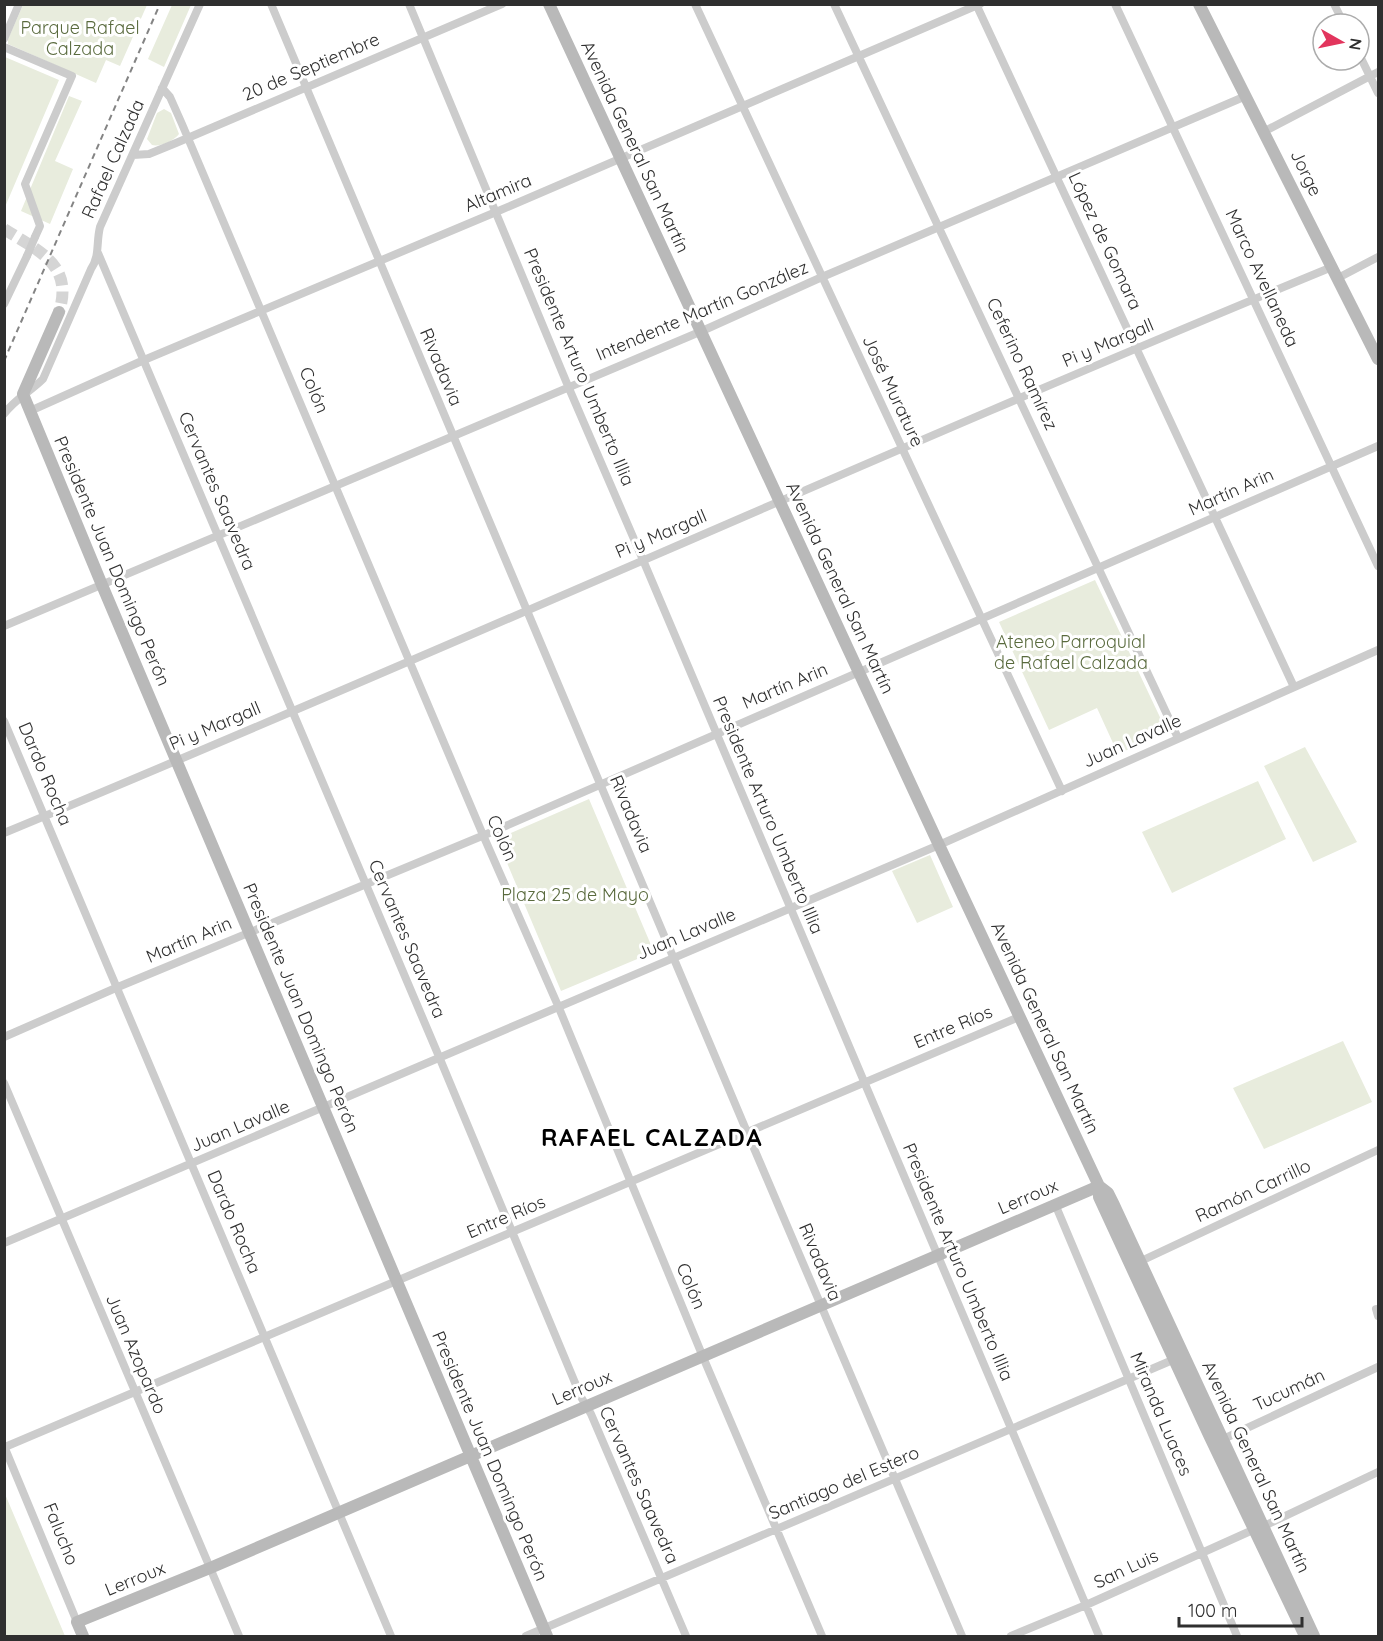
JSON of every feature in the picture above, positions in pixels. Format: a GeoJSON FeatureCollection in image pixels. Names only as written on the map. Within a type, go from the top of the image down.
{"type":"FeatureCollection","features":[{"type":"Feature","properties":{"kind":"street"},"geometry":{"type":"LineString","coordinates":[[4,39],[19,4]]}},
{"type":"Feature","properties":{"kind":"street","name":"Rafael Calzada"},"geometry":{"type":"LineString","coordinates":[[4,414],[11,405],[42,379],[98,253],[100,227],[200,4]]}},
{"type":"Feature","properties":{"kind":"street","name":"Rivadavia"},"geometry":{"type":"LineString","coordinates":[[271,4],[378,262],[962,1636]]}},
{"type":"Feature","properties":{"kind":"street","name":"Presidente Arturo Umberto Illia"},"geometry":{"type":"LineString","coordinates":[[409,4],[568,386],[1099,1636]]}},
{"type":"Feature","properties":{"kind":"street","name":"20 de Septiembre"},"geometry":{"type":"LineString","coordinates":[[132,155],[149,154],[189,138],[502,4]]}},
{"type":"Feature","properties":{"kind":"street","name":"Avenida General San Martín"},"geometry":{"type":"LineString","coordinates":[[549,4],[1099,1186],[1099,1197],[1175,1359],[1314,1636]]}},
{"type":"Feature","properties":{"kind":"street","name":"José Murature"},"geometry":{"type":"LineString","coordinates":[[695,4],[1062,790]]}},
{"type":"Feature","properties":{"kind":"street","name":"Ceferino Ramírez"},"geometry":{"type":"LineString","coordinates":[[834,4],[1178,738]]}},
{"type":"Feature","properties":{"kind":"street","name":"Marco Avellaneda"},"geometry":{"type":"LineString","coordinates":[[1115,4],[1378,566]]}},
{"type":"Feature","properties":{"kind":"street","name":"Jorge"},"geometry":{"type":"LineString","coordinates":[[1199,4],[1378,359]]}},
{"type":"Feature","properties":{"kind":"street","name":"Altamira"},"geometry":{"type":"LineString","coordinates":[[30,411],[144,360],[621,159],[977,5]]}},
{"type":"Feature","properties":{"kind":"street","name":"López de Gomara"},"geometry":{"type":"LineString","coordinates":[[977,5],[1294,687]]}},
{"type":"Feature","properties":{"kind":"street"},"geometry":{"type":"LineString","coordinates":[[4,47],[72,75],[25,184],[40,226],[4,303]]}},
{"type":"Feature","properties":{"kind":"street"},"geometry":{"type":"LineString","coordinates":[[1265,131],[1374,74],[1378,93]]}},
{"type":"Feature","properties":{"kind":"street","name":"Colón"},"geometry":{"type":"LineString","coordinates":[[162,88],[170,97],[189,138],[483,835],[559,1008],[703,1357],[822,1636]]}},
{"type":"Feature","properties":{"kind":"street","name":"Intendente Martín González"},"geometry":{"type":"LineString","coordinates":[[4,626],[217,535],[337,487],[1246,96]]}},
{"type":"Feature","properties":{"kind":"street","name":"Cervantes Saavedra"},"geometry":{"type":"LineString","coordinates":[[98,253],[586,1406],[686,1636]]}},
{"type":"Feature","properties":{"kind":"street","name":"Pi y Margall"},"geometry":{"type":"LineString","coordinates":[[4,833],[1136,349],[1253,300],[1378,257]]}},
{"type":"Feature","properties":{"kind":"street"},"geometry":{"type":"LineString","coordinates":[[23,394],[59,312]]}},
{"type":"Feature","properties":{"kind":"street","name":"Presidente Juan Domingo Perón"},"geometry":{"type":"LineString","coordinates":[[23,394],[545,1633]]}},
{"type":"Feature","properties":{"kind":"street","name":"Martín Arin"},"geometry":{"type":"LineString","coordinates":[[4,1038],[118,987],[483,835],[1378,446]]}},
{"type":"Feature","properties":{"kind":"street","name":"Juan Lavalle"},"geometry":{"type":"LineString","coordinates":[[4,1243],[939,845],[1378,650]]}},
{"type":"Feature","properties":{"kind":"street","name":"Dardo Rocha"},"geometry":{"type":"LineString","coordinates":[[4,721],[391,1636]]}},
{"type":"Feature","properties":{"kind":"street","name":"Entre Ríos"},"geometry":{"type":"LineString","coordinates":[[5,1447],[1019,1017]]}},
{"type":"Feature","properties":{"kind":"street","name":"Juan Azopardo"},"geometry":{"type":"LineString","coordinates":[[4,1083],[238,1636]]}},
{"type":"Feature","properties":{"kind":"street","name":"Ramón Carrillo"},"geometry":{"type":"LineString","coordinates":[[1141,1261],[1378,1150]]}},
{"type":"Feature","properties":{"kind":"street","name":"Avenida General San Martín"},"geometry":{"type":"LineString","coordinates":[[1099,1186],[1108,1193],[1141,1261],[1218,1442]]}},
{"type":"Feature","properties":{"kind":"street","name":"Lerroux"},"geometry":{"type":"LineString","coordinates":[[77,1622],[210,1568],[1099,1186]]}},
{"type":"Feature","properties":{"kind":"street","name":"Miranda Luaces"},"geometry":{"type":"LineString","coordinates":[[1055,1204],[1237,1636]]}},
{"type":"Feature","properties":{"kind":"street","name":"Santiago del Estero"},"geometry":{"type":"LineString","coordinates":[[526,1636],[545,1633],[662,1578],[1175,1359]]}},
{"type":"Feature","properties":{"kind":"street","name":"Tucumán"},"geometry":{"type":"LineString","coordinates":[[1218,1442],[1378,1366]]}},
{"type":"Feature","properties":{"kind":"street","name":"Falucho"},"geometry":{"type":"LineString","coordinates":[[5,1447],[83,1636]]}},
{"type":"Feature","properties":{"kind":"street","name":"San Luis"},"geometry":{"type":"LineString","coordinates":[[1011,1636],[1259,1528],[1378,1472]]}},
{"type":"Feature","properties":{"kind":"street","name":"Avenida General San Martín"},"geometry":{"type":"LineString","coordinates":[[1259,1528],[1305,1636]]}},
{"type":"Feature","properties":{"kind":"green space","name":"Parque Rafael Calzada"},"geometry":{"type":"Polygon","coordinates":[[[23,5],[147,5],[120,66],[106,60],[96,83],[8,44],[23,5]]]}},
{"type":"Feature","properties":{"kind":"green space"},"geometry":{"type":"Polygon","coordinates":[[[172,5],[191,5],[164,67],[148,59],[172,5]]]}},
{"type":"Feature","properties":{"kind":"green space"},"geometry":{"type":"Polygon","coordinates":[[[5,57],[59,80],[5,207],[5,57]]]}},
{"type":"Feature","properties":{"kind":"green space"},"geometry":{"type":"Polygon","coordinates":[[[69,96],[82,101],[55,161],[73,169],[50,224],[21,211],[69,96]]]}},
{"type":"Feature","properties":{"kind":"green space"},"geometry":{"type":"Polygon","coordinates":[[[164,109],[171,113],[179,134],[167,143],[152,145],[147,139],[157,113],[164,109]]]}},
{"type":"Feature","properties":{"kind":"green space","name":"Ateneo Parroquial de Rafael Calzada"},"geometry":{"type":"Polygon","coordinates":[[[1095,580],[1167,732],[1118,754],[1097,708],[1049,730],[999,622],[1095,580]]]}},
{"type":"Feature","properties":{"kind":"green space"},"geometry":{"type":"Polygon","coordinates":[[[1305,747],[1357,842],[1313,862],[1264,766],[1305,747]]]}},
{"type":"Feature","properties":{"kind":"green space"},"geometry":{"type":"Polygon","coordinates":[[[1258,781],[1286,839],[1172,893],[1142,832],[1258,781]]]}},
{"type":"Feature","properties":{"kind":"green space","name":"Plaza 25 de Mayo"},"geometry":{"type":"Polygon","coordinates":[[[589,799],[654,952],[561,991],[497,839],[589,799]]]}},
{"type":"Feature","properties":{"kind":"green space"},"geometry":{"type":"Polygon","coordinates":[[[930,855],[953,907],[917,923],[892,871],[930,855]]]}},
{"type":"Feature","properties":{"kind":"green space"},"geometry":{"type":"Polygon","coordinates":[[[1343,1041],[1372,1102],[1264,1149],[1233,1088],[1343,1041]]]}},
{"type":"Feature","properties":{"kind":"green space"},"geometry":{"type":"Polygon","coordinates":[[[5,1494],[65,1636],[5,1636],[5,1494]]]}},
{"type":"Feature","properties":{"kind":"tunnel"},"geometry":{"type":"LineString","coordinates":[[4,229],[40,252],[57,270],[62,282],[59,312]]}},
{"type":"Feature","properties":{"kind":"railway"},"geometry":{"type":"LineString","coordinates":[[4,361],[160,4]]}},
{"type":"Feature","properties":{"kind":"district","name":"RAFAEL CALZADA"},"geometry":{"type":"Point","coordinates":[652,1138]}}]}
